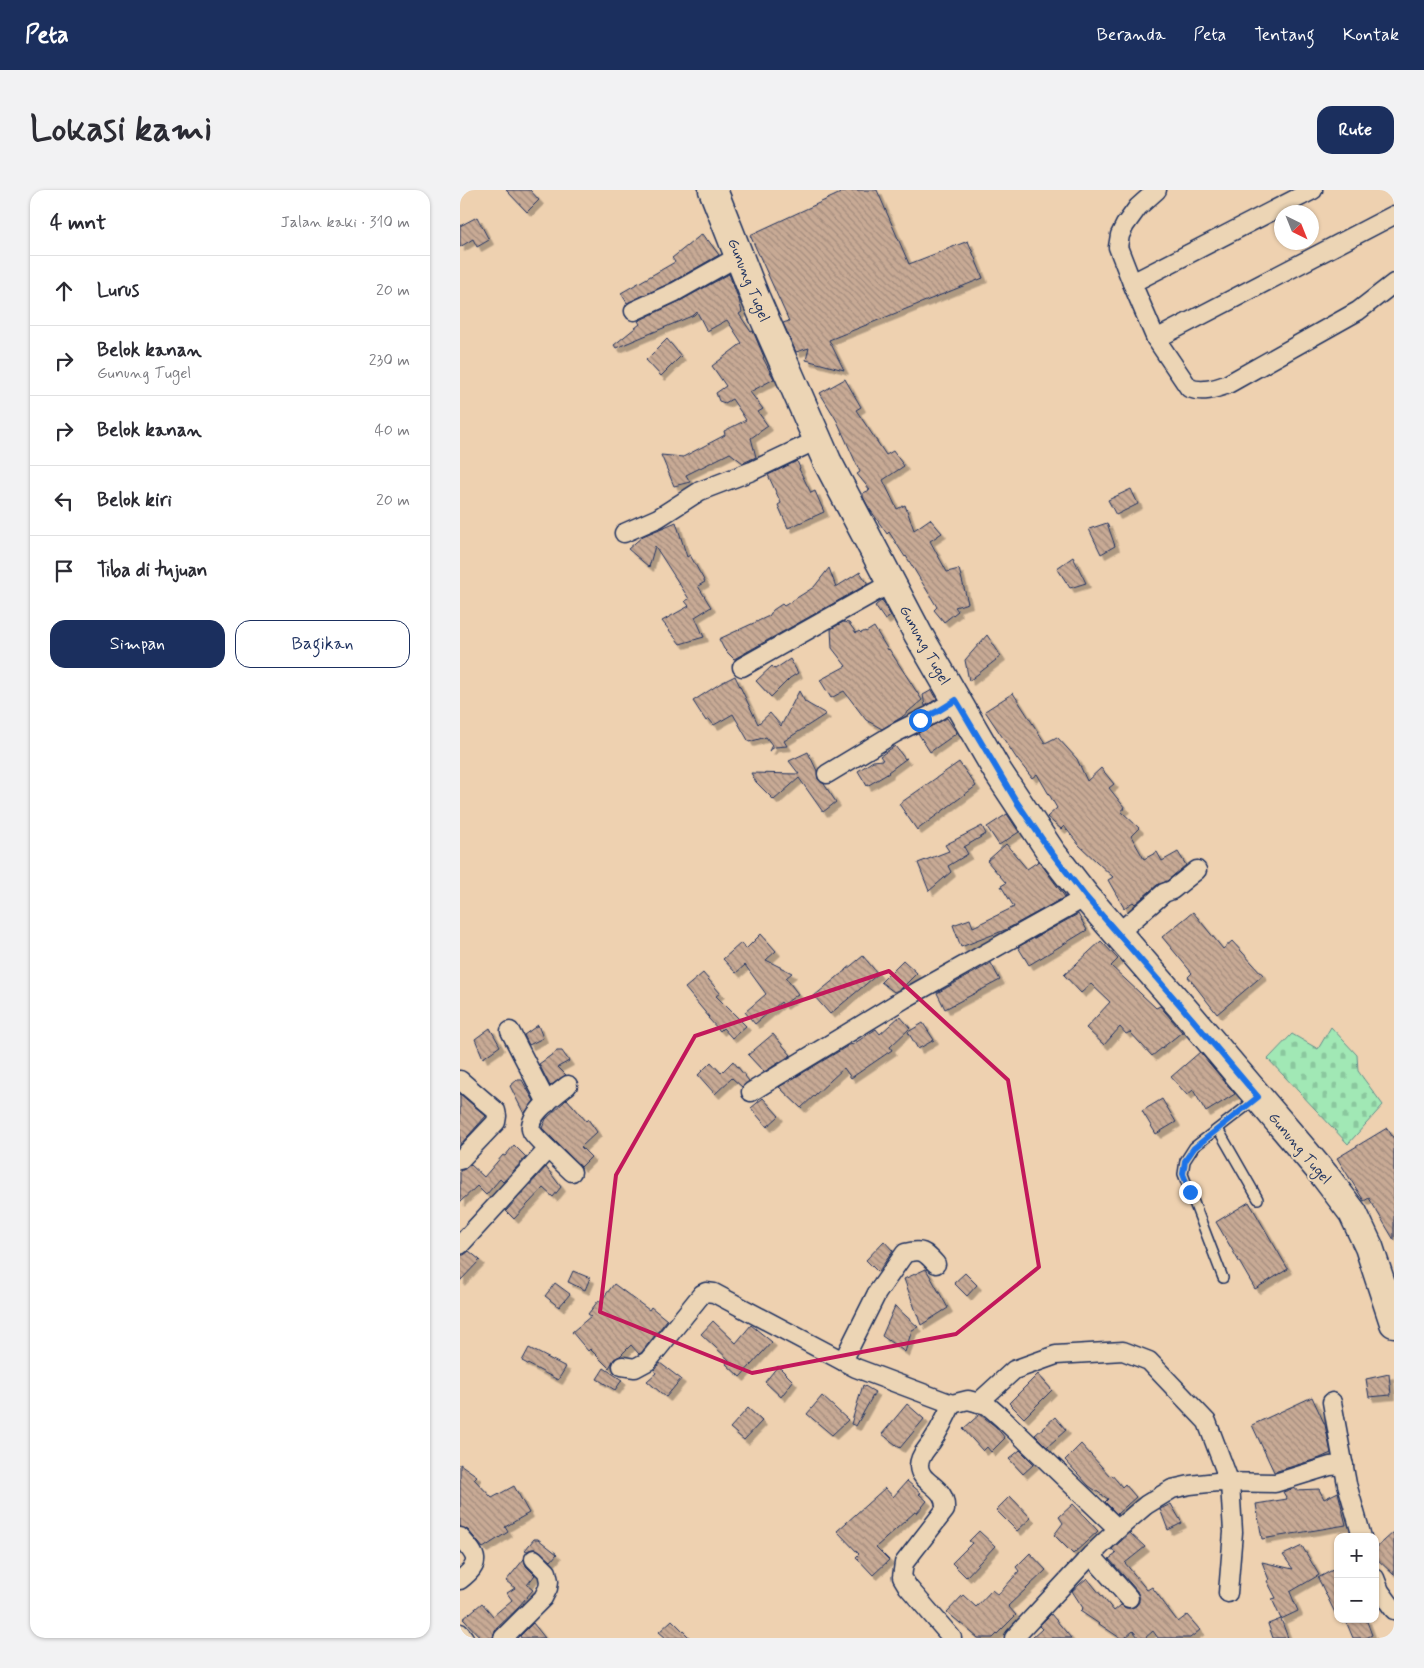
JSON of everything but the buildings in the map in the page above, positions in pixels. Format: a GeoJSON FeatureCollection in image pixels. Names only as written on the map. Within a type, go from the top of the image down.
{"type":"FeatureCollection","features":[{"type":"Feature","properties":{"kind":"main road","name":"Gunung Tugel"},"geometry":{"type":"LineString","coordinates":[[719,192],[739,256],[755,297],[817,440],[891,583],[956,700],[1016,801],[1051,852],[1086,897],[1325,1176],[1353,1213],[1369,1247],[1394,1323]]}},
{"type":"Feature","properties":{"kind":"street"},"geometry":{"type":"LineString","coordinates":[[1156,190],[1138,207],[1125,225],[1120,235],[1118,246],[1156,339],[1189,388],[1197,391],[1216,389],[1228,384],[1358,311],[1394,283]]}},
{"type":"Feature","properties":{"kind":"street"},"geometry":{"type":"LineString","coordinates":[[1132,284],[1313,190]]}},
{"type":"Feature","properties":{"kind":"street"},"geometry":{"type":"LineString","coordinates":[[1156,339],[1394,215]]}},
{"type":"Feature","properties":{"kind":"street"},"geometry":{"type":"LineString","coordinates":[[634,311],[675,292],[739,256]]}},
{"type":"Feature","properties":{"kind":"street"},"geometry":{"type":"LineString","coordinates":[[624,533],[658,518],[700,491],[752,470],[817,440]]}},
{"type":"Feature","properties":{"kind":"street"},"geometry":{"type":"LineString","coordinates":[[742,668],[891,583]]}},
{"type":"Feature","properties":{"kind":"street"},"geometry":{"type":"LineString","coordinates":[[827,774],[895,733],[956,700]]}},
{"type":"Feature","properties":{"kind":"street"},"geometry":{"type":"LineString","coordinates":[[1117,934],[1164,892],[1172,890],[1197,870]]}},
{"type":"Feature","properties":{"kind":"street"},"geometry":{"type":"LineString","coordinates":[[751,1092],[904,999],[1086,897]]}},
{"type":"Feature","properties":{"kind":"street"},"geometry":{"type":"LineString","coordinates":[[510,1031],[547,1103]]}},
{"type":"Feature","properties":{"kind":"street"},"geometry":{"type":"LineString","coordinates":[[460,1080],[496,1111],[497,1116],[496,1122],[460,1160]]}},
{"type":"Feature","properties":{"kind":"street"},"geometry":{"type":"LineString","coordinates":[[568,1085],[533,1117],[530,1124],[532,1131],[572,1172]]}},
{"type":"Feature","properties":{"kind":"street"},"geometry":{"type":"LineString","coordinates":[[460,1245],[548,1149]]}},
{"type":"Feature","properties":{"kind":"street"},"geometry":{"type":"LineString","coordinates":[[843,1361],[877,1293],[905,1254],[917,1250],[926,1253],[936,1264]]}},
{"type":"Feature","properties":{"kind":"street"},"geometry":{"type":"LineString","coordinates":[[622,1366],[635,1368],[648,1361],[702,1294],[710,1292],[856,1368],[952,1404],[968,1400],[987,1405],[1118,1529]]}},
{"type":"Feature","properties":{"kind":"street"},"geometry":{"type":"LineString","coordinates":[[978,1403],[1014,1370],[1056,1355],[1123,1351],[1149,1362],[1207,1422],[1230,1483],[1233,1532],[1228,1593]]}},
{"type":"Feature","properties":{"kind":"street"},"geometry":{"type":"LineString","coordinates":[[1332,1402],[1347,1484],[1361,1533]]}},
{"type":"Feature","properties":{"kind":"street"},"geometry":{"type":"LineString","coordinates":[[952,1404],[937,1436],[922,1455],[919,1464],[921,1473],[940,1492],[946,1502],[945,1510],[904,1563],[902,1577],[908,1587],[952,1638]]}},
{"type":"Feature","properties":{"kind":"street"},"geometry":{"type":"LineString","coordinates":[[1014,1638],[1091,1555],[1118,1529],[1146,1505],[1172,1489],[1217,1482],[1275,1483],[1299,1474],[1344,1464]]}},
{"type":"Feature","properties":{"kind":"street"},"geometry":{"type":"LineString","coordinates":[[460,1537],[473,1552],[476,1560],[471,1571],[460,1580]]}},
{"type":"Feature","properties":{"kind":"street"},"geometry":{"type":"LineString","coordinates":[[1091,1555],[1130,1598]]}},
{"type":"Feature","properties":{"kind":"street"},"geometry":{"type":"LineString","coordinates":[[503,1638],[543,1598],[548,1588],[547,1572],[534,1559]]}},
{"type":"Feature","properties":{"kind":"street"},"geometry":{"type":"LineString","coordinates":[[1379,1588],[1394,1610]]}},
{"type":"Feature","properties":{"kind":"street"},"geometry":{"type":"LineString","coordinates":[[460,1633],[464,1638]]}},
{"type":"Feature","properties":{"kind":"lane"},"geometry":{"type":"LineString","coordinates":[[1223,1278],[1183,1174],[1185,1161],[1194,1148],[1258,1097]]}},
{"type":"Feature","properties":{"kind":"lane"},"geometry":{"type":"LineString","coordinates":[[1218,1129],[1258,1200]]}},
{"type":"Feature","properties":{"kind":"highlighted area"},"geometry":{"type":"Polygon","coordinates":[[[889,971],[1008,1080],[1039,1267],[956,1334],[752,1373],[600,1312],[616,1175],[695,1036],[889,971]]]}},
{"type":"Feature","properties":{"kind":"green space"},"geometry":{"type":"Polygon","coordinates":[[[1331,1027],[1357,1055],[1358,1071],[1383,1105],[1348,1144],[1268,1059],[1292,1034],[1318,1049],[1331,1027]]]}},
{"type":"Feature","properties":{"kind":"route"},"geometry":{"type":"LineString","coordinates":[[920,720],[956,700],[1016,801],[1051,852],[1086,897],[1258,1097],[1194,1148],[1185,1161],[1183,1174],[1190,1192]]}}]}
